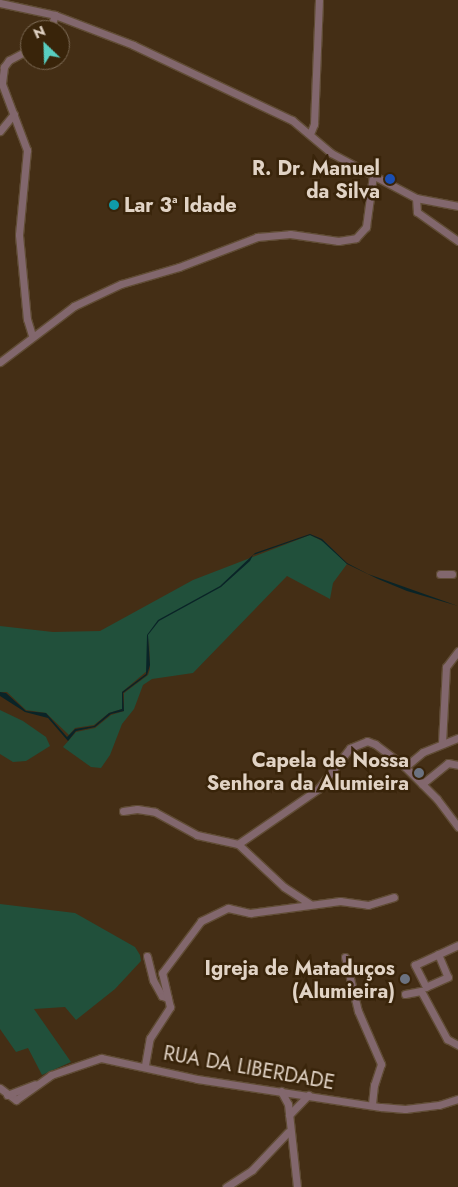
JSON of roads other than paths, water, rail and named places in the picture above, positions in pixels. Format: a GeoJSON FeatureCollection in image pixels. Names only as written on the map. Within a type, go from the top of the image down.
{"type":"FeatureCollection","features":[{"type":"Feature","properties":{"kind":"street"},"geometry":{"type":"LineString","coordinates":[[310,134],[314,124],[319,0]]}},
{"type":"Feature","properties":{"kind":"street"},"geometry":{"type":"LineString","coordinates":[[0,3],[19,3],[55,15],[150,53],[292,120],[331,153],[416,198],[458,206]]}},
{"type":"Feature","properties":{"kind":"street"},"geometry":{"type":"LineString","coordinates":[[53,20],[55,15]]}},
{"type":"Feature","properties":{"kind":"street"},"geometry":{"type":"LineString","coordinates":[[20,54],[9,60],[2,75],[5,95],[19,126],[27,157],[20,205],[19,235],[27,320],[32,335]]}},
{"type":"Feature","properties":{"kind":"street"},"geometry":{"type":"LineString","coordinates":[[3,129],[14,114]]}},
{"type":"Feature","properties":{"kind":"street"},"geometry":{"type":"LineString","coordinates":[[3,129],[19,126]]}},
{"type":"Feature","properties":{"kind":"street"},"geometry":{"type":"LineString","coordinates":[[0,362],[32,335],[74,306],[121,284],[179,267],[257,237],[290,234],[338,242],[356,238],[366,227],[373,175]]}},
{"type":"Feature","properties":{"kind":"street"},"geometry":{"type":"LineString","coordinates":[[416,198],[417,212],[458,241]]}},
{"type":"Feature","properties":{"kind":"street"},"geometry":{"type":"LineString","coordinates":[[440,574],[452,574]]}},
{"type":"Feature","properties":{"kind":"street"},"geometry":{"type":"LineString","coordinates":[[442,742],[446,667],[458,651]]}},
{"type":"Feature","properties":{"kind":"street"},"geometry":{"type":"LineString","coordinates":[[405,767],[442,742],[458,738]]}},
{"type":"Feature","properties":{"kind":"street"},"geometry":{"type":"LineString","coordinates":[[238,844],[318,789],[350,748],[366,741],[375,744],[405,767],[458,827]]}},
{"type":"Feature","properties":{"kind":"street"},"geometry":{"type":"LineString","coordinates":[[422,784],[448,763],[458,764]]}},
{"type":"Feature","properties":{"kind":"street"},"geometry":{"type":"LineString","coordinates":[[123,811],[137,809],[155,812],[196,835],[238,844],[284,887],[310,904]]}},
{"type":"Feature","properties":{"kind":"street"},"geometry":{"type":"LineString","coordinates":[[145,1066],[150,1038],[167,1012],[168,998],[162,972],[201,921],[228,908],[250,913],[340,901],[368,905],[394,897]]}},
{"type":"Feature","properties":{"kind":"street"},"geometry":{"type":"LineString","coordinates":[[458,944],[415,965],[423,989],[447,1039],[458,1045]]}},
{"type":"Feature","properties":{"kind":"street"},"geometry":{"type":"LineString","coordinates":[[405,994],[423,989],[448,977],[438,954]]}},
{"type":"Feature","properties":{"kind":"street"},"geometry":{"type":"LineString","coordinates":[[147,956],[153,980],[162,996],[168,998]]}},
{"type":"Feature","properties":{"kind":"street"},"geometry":{"type":"LineString","coordinates":[[345,956],[358,1010],[381,1064],[374,1085],[372,1105]]}},
{"type":"Feature","properties":{"kind":"street","name":"RUA DA LIBERDADE"},"geometry":{"type":"LineString","coordinates":[[0,1088],[16,1100],[69,1066],[92,1059],[145,1066],[197,1079],[405,1109],[440,1105],[458,1099]]}},
{"type":"Feature","properties":{"kind":"street"},"geometry":{"type":"LineString","coordinates":[[282,1091],[289,1115],[288,1132],[297,1187]]}},
{"type":"Feature","properties":{"kind":"street"},"geometry":{"type":"LineString","coordinates":[[289,1115],[308,1095]]}},
{"type":"Feature","properties":{"kind":"street"},"geometry":{"type":"LineString","coordinates":[[226,1187],[252,1170],[288,1132]]}},
{"type":"Feature","properties":{"kind":"water"},"geometry":{"type":"Polygon","coordinates":[[[310,534],[322,539],[347,563],[368,574],[458,606],[407,591],[378,579],[347,564],[321,540],[310,535],[253,555],[250,561],[221,587],[159,621],[148,635],[150,665],[147,675],[123,693],[124,711],[111,714],[95,727],[76,731],[68,741],[48,718],[25,712],[0,696],[0,692],[6,693],[26,711],[46,713],[67,737],[75,729],[94,726],[109,713],[122,709],[122,692],[146,674],[147,635],[158,620],[220,586],[255,553],[310,534]]]}},
{"type":"Feature","properties":{"kind":"place","name":"R. Dr. Manuel da Silva"},"geometry":{"type":"Point","coordinates":[390,179]}},
{"type":"Feature","properties":{"kind":"place","name":"Lar 3ª Idade"},"geometry":{"type":"Point","coordinates":[114,205]}},
{"type":"Feature","properties":{"kind":"place","name":"Capela de Nossa Senhora da Alumieira"},"geometry":{"type":"Point","coordinates":[419,773]}},
{"type":"Feature","properties":{"kind":"place","name":"Igreja de Mataduços (Alumieira)"},"geometry":{"type":"Point","coordinates":[405,979]}}]}
